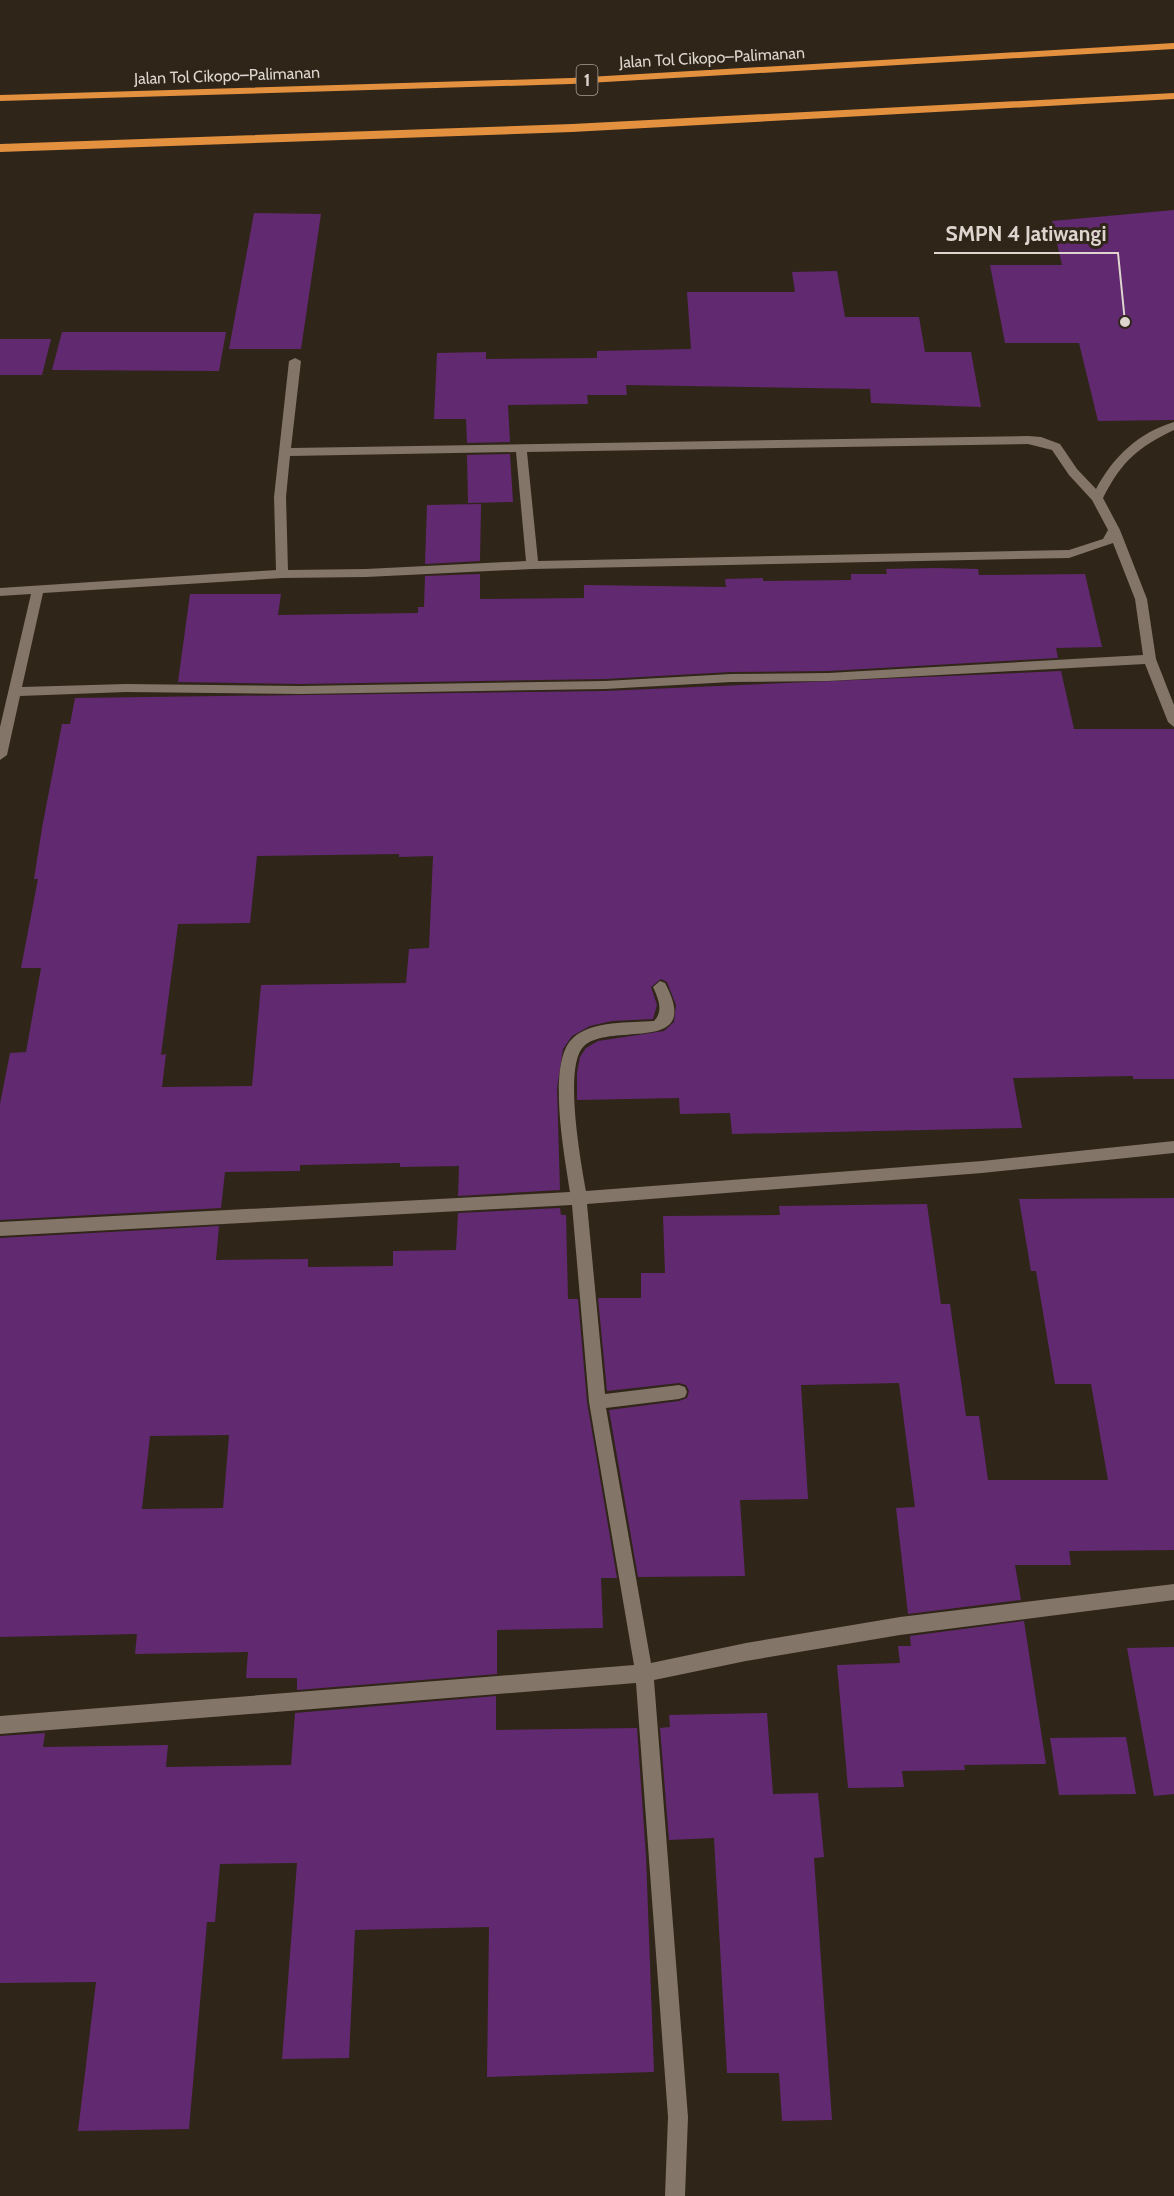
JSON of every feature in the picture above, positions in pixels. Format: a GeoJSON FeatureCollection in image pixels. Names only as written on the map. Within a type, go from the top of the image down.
{"type":"FeatureCollection","features":[{"type":"Feature","properties":{"kind":"highway","name":"Jalan Tol Cikopo–Palimanan"},"geometry":{"type":"LineString","coordinates":[[0,98],[571,81],[1174,46]]}},
{"type":"Feature","properties":{"kind":"highway"},"geometry":{"type":"LineString","coordinates":[[0,148],[572,128],[1174,96]]}},
{"type":"Feature","properties":{"kind":"street"},"geometry":{"type":"LineString","coordinates":[[282,574],[280,497],[295,361]]}},
{"type":"Feature","properties":{"kind":"street"},"geometry":{"type":"LineString","coordinates":[[1097,498],[1117,461],[1125,452],[1174,426]]}},
{"type":"Feature","properties":{"kind":"street"},"geometry":{"type":"LineString","coordinates":[[285,452],[1035,440],[1056,447],[1073,472],[1097,498],[1114,530],[1141,599],[1150,659],[1174,722]]}},
{"type":"Feature","properties":{"kind":"street"},"geometry":{"type":"LineString","coordinates":[[520,448],[532,565]]}},
{"type":"Feature","properties":{"kind":"street"},"geometry":{"type":"LineString","coordinates":[[0,592],[282,574],[366,573],[532,565],[1069,554],[1108,542],[1114,530]]}},
{"type":"Feature","properties":{"kind":"street"},"geometry":{"type":"LineString","coordinates":[[0,755],[38,590]]}},
{"type":"Feature","properties":{"kind":"street"},"geometry":{"type":"LineString","coordinates":[[15,693],[126,688],[301,690],[605,685],[731,678],[828,677],[1150,659]]}},
{"type":"Feature","properties":{"kind":"street"},"geometry":{"type":"LineString","coordinates":[[660,987],[666,1004],[663,1022],[643,1029],[595,1033],[578,1042],[568,1061],[570,1143],[579,1197],[597,1402],[644,1672],[678,2116],[675,2196]]}},
{"type":"Feature","properties":{"kind":"street"},"geometry":{"type":"LineString","coordinates":[[0,1229],[579,1197],[982,1167],[1174,1147]]}},
{"type":"Feature","properties":{"kind":"street"},"geometry":{"type":"LineString","coordinates":[[597,1402],[680,1392]]}},
{"type":"Feature","properties":{"kind":"street"},"geometry":{"type":"LineString","coordinates":[[0,1725],[589,1679],[644,1672],[900,1626],[1174,1592]]}},
{"type":"Feature","properties":{"kind":"building"},"geometry":{"type":"Polygon","coordinates":[[[1174,210],[1174,420],[1098,421],[1079,343],[1005,343],[990,265],[1062,265],[1052,221],[1174,210]]]}},
{"type":"Feature","properties":{"kind":"building"},"geometry":{"type":"Polygon","coordinates":[[[254,213],[321,214],[301,349],[229,349],[254,213]]]}},
{"type":"Feature","properties":{"kind":"building"},"geometry":{"type":"Polygon","coordinates":[[[837,271],[845,317],[919,317],[925,352],[971,352],[981,407],[871,403],[870,389],[626,385],[627,395],[587,395],[588,404],[508,405],[510,442],[467,443],[466,419],[434,419],[437,353],[486,352],[486,359],[597,358],[597,351],[691,349],[687,292],[795,292],[792,272],[837,271]]]}},
{"type":"Feature","properties":{"kind":"building"},"geometry":{"type":"Polygon","coordinates":[[[62,332],[226,332],[219,371],[52,370],[62,332]]]}},
{"type":"Feature","properties":{"kind":"building"},"geometry":{"type":"Polygon","coordinates":[[[0,339],[51,339],[42,375],[0,375],[0,339]]]}},
{"type":"Feature","properties":{"kind":"building"},"geometry":{"type":"Polygon","coordinates":[[[510,454],[513,502],[468,503],[467,455],[510,454]]]}},
{"type":"Feature","properties":{"kind":"building"},"geometry":{"type":"Polygon","coordinates":[[[481,504],[480,561],[425,564],[427,505],[481,504]]]}},
{"type":"Feature","properties":{"kind":"building"},"geometry":{"type":"Polygon","coordinates":[[[886,569],[978,569],[979,575],[1085,574],[1102,647],[1056,648],[1058,658],[828,671],[731,672],[605,679],[301,684],[178,682],[190,594],[281,594],[278,615],[418,613],[418,607],[424,607],[425,576],[480,574],[480,599],[584,598],[584,585],[726,587],[725,579],[851,580],[851,574],[887,574],[886,569]]]}},
{"type":"Feature","properties":{"kind":"building"},"geometry":{"type":"Polygon","coordinates":[[[1061,671],[1074,729],[1174,729],[1174,1079],[1133,1079],[1133,1076],[1013,1078],[1022,1128],[732,1134],[730,1113],[680,1114],[679,1098],[577,1100],[577,1073],[580,1057],[586,1048],[598,1041],[664,1031],[674,1022],[676,1005],[667,982],[661,979],[651,987],[657,1005],[653,1019],[612,1021],[590,1026],[572,1036],[563,1049],[557,1088],[560,1190],[458,1196],[459,1166],[400,1167],[400,1163],[300,1165],[300,1171],[225,1172],[221,1208],[0,1220],[0,1104],[10,1053],[26,1052],[41,968],[21,968],[38,879],[34,879],[42,828],[62,724],[70,724],[75,698],[605,691],[1061,671]],[[399,854],[257,856],[250,923],[178,924],[161,1055],[166,1054],[162,1087],[252,1086],[261,985],[406,983],[409,949],[429,948],[433,856],[399,857],[399,854]]]}},
{"type":"Feature","properties":{"kind":"building"},"geometry":{"type":"Polygon","coordinates":[[[1174,1198],[1174,1550],[1069,1551],[1071,1565],[1015,1565],[1021,1600],[908,1614],[896,1508],[915,1507],[899,1383],[801,1385],[808,1499],[740,1500],[745,1576],[638,1577],[609,1410],[679,1401],[687,1398],[689,1391],[686,1385],[679,1383],[607,1391],[598,1298],[641,1298],[641,1273],[665,1273],[663,1216],[780,1215],[779,1206],[927,1204],[941,1304],[950,1304],[966,1416],[979,1416],[988,1480],[1108,1480],[1091,1384],[1055,1384],[1036,1271],[1031,1271],[1019,1199],[1174,1198]]]}},
{"type":"Feature","properties":{"kind":"building"},"geometry":{"type":"Polygon","coordinates":[[[560,1208],[561,1215],[566,1215],[568,1299],[578,1299],[587,1402],[617,1578],[601,1578],[603,1628],[497,1630],[497,1674],[297,1690],[297,1678],[246,1678],[248,1652],[135,1654],[137,1634],[0,1637],[0,1238],[219,1226],[216,1260],[308,1259],[308,1267],[393,1266],[393,1251],[456,1250],[458,1213],[560,1208]],[[229,1435],[150,1436],[142,1509],[223,1508],[229,1435]]]}},
{"type":"Feature","properties":{"kind":"building"},"geometry":{"type":"Polygon","coordinates":[[[1024,1621],[1046,1764],[964,1765],[965,1770],[902,1771],[904,1787],[848,1788],[837,1665],[900,1663],[898,1646],[911,1646],[910,1636],[1024,1621]]]}},
{"type":"Feature","properties":{"kind":"building"},"geometry":{"type":"Polygon","coordinates":[[[1174,1647],[1174,1794],[1154,1796],[1127,1648],[1174,1647]]]}},
{"type":"Feature","properties":{"kind":"building"},"geometry":{"type":"Polygon","coordinates":[[[496,1696],[496,1730],[637,1728],[646,1856],[654,2072],[487,2077],[489,1927],[355,1930],[349,2058],[282,2059],[297,1863],[220,1864],[215,1922],[207,1922],[189,2129],[78,2131],[96,1982],[0,1983],[0,1736],[45,1733],[43,1747],[168,1745],[166,1767],[291,1765],[295,1713],[496,1696]]]}},
{"type":"Feature","properties":{"kind":"building"},"geometry":{"type":"Polygon","coordinates":[[[767,1713],[773,1794],[818,1793],[824,1857],[814,1858],[832,2120],[782,2121],[779,2073],[727,2073],[714,1838],[669,1840],[660,1728],[670,1727],[669,1715],[767,1713]]]}},
{"type":"Feature","properties":{"kind":"building"},"geometry":{"type":"Polygon","coordinates":[[[1126,1737],[1136,1794],[1059,1795],[1050,1738],[1126,1737]]]}},
{"type":"Feature","properties":{"kind":"place","name":"SMPN 4 Jatiwangi"},"geometry":{"type":"Point","coordinates":[1125,322]}}]}
